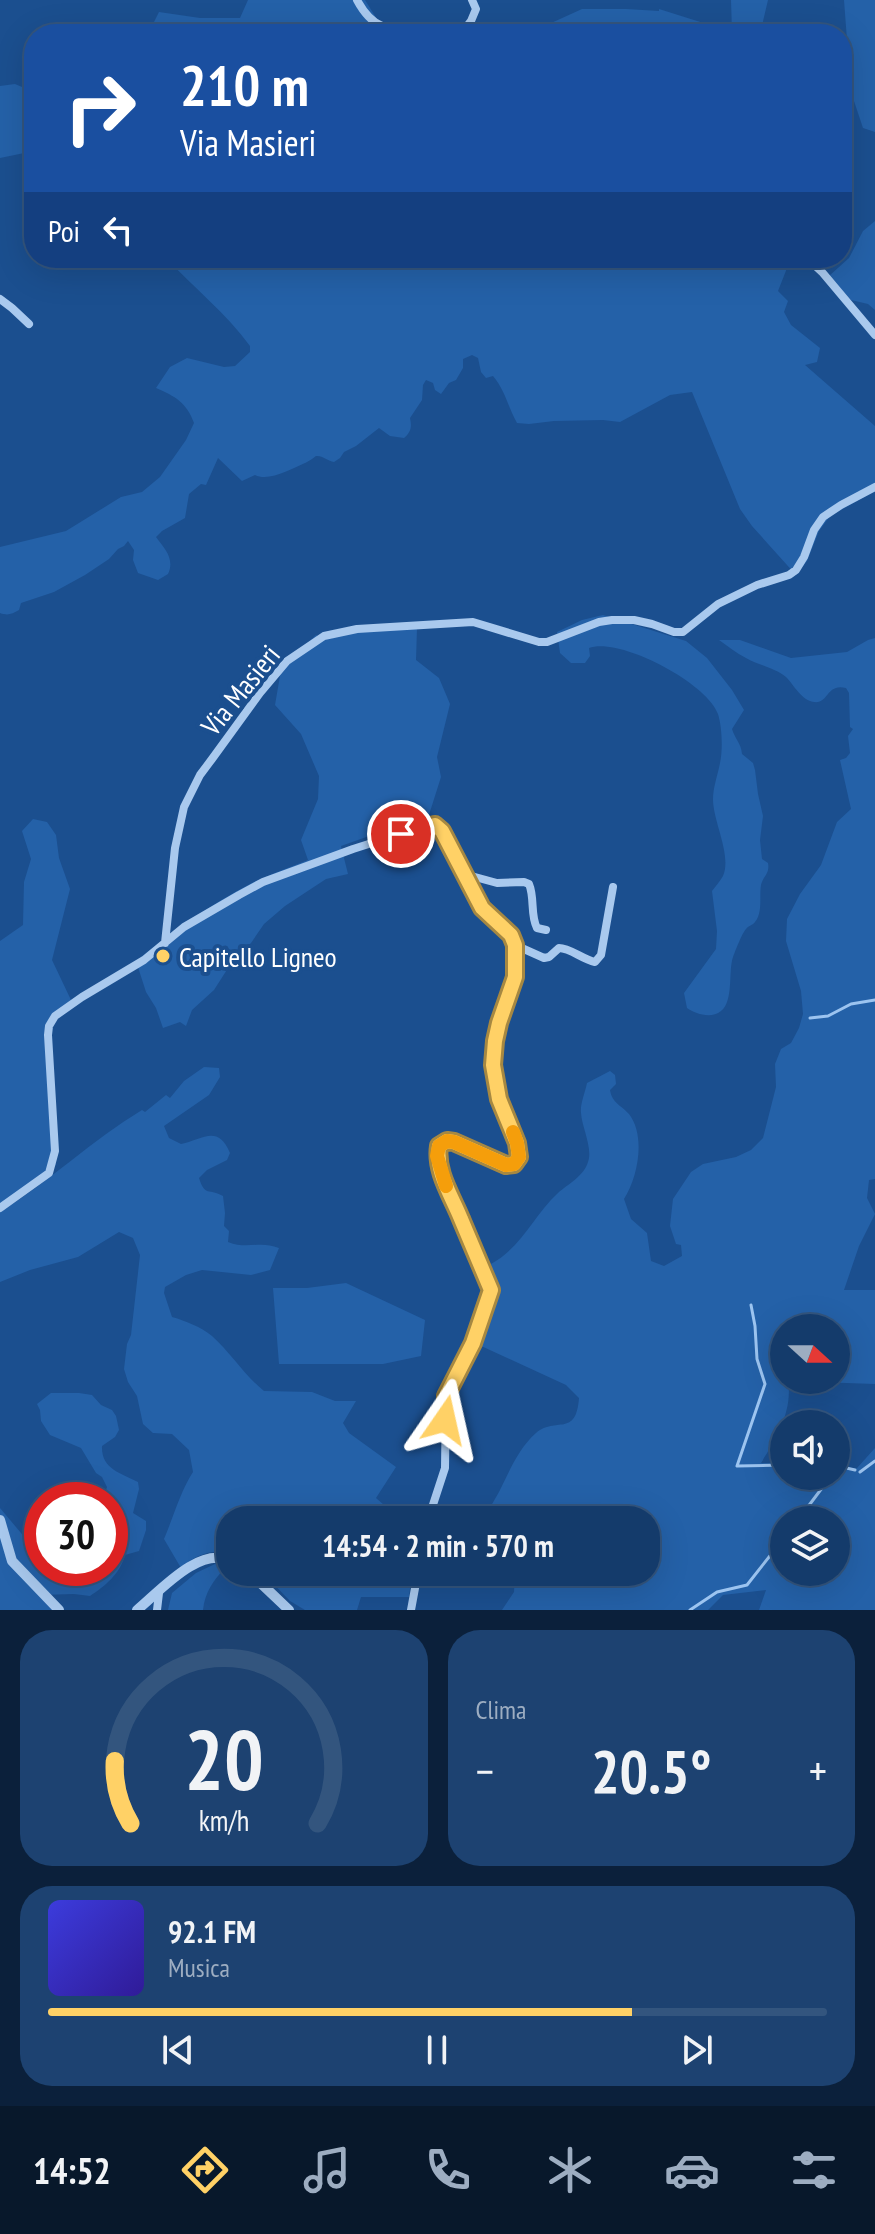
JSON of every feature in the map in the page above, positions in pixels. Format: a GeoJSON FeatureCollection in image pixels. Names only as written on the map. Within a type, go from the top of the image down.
{"type":"FeatureCollection","features":[{"type":"Feature","properties":{"kind":"street"},"geometry":{"type":"LineString","coordinates":[[357,0],[377,24]]}},
{"type":"Feature","properties":{"kind":"street"},"geometry":{"type":"LineString","coordinates":[[469,24],[476,9],[472,0]]}},
{"type":"Feature","properties":{"kind":"street"},"geometry":{"type":"LineString","coordinates":[[818,268],[875,335]]}},
{"type":"Feature","properties":{"kind":"street"},"geometry":{"type":"LineString","coordinates":[[0,299],[29,324]]}},
{"type":"Feature","properties":{"kind":"street","name":"Via Masieri"},"geometry":{"type":"LineString","coordinates":[[165,944],[175,848],[184,807],[200,775],[287,661],[324,636],[345,630],[473,622],[547,642],[612,620],[634,620],[683,632],[718,604],[796,570],[823,517],[875,487]]}},
{"type":"Feature","properties":{"kind":"street"},"geometry":{"type":"LineString","coordinates":[[0,1208],[49,1173],[53,1164],[55,1151],[48,1035],[55,1016],[144,960],[184,927],[263,882],[353,849],[435,825],[442,831],[482,908],[511,935],[515,945],[515,977],[499,1023],[493,1065],[499,1099],[517,1143],[519,1157],[514,1164],[506,1165],[454,1142],[447,1141],[439,1146],[437,1156],[443,1181],[491,1290],[473,1343],[446,1396],[445,1468],[433,1506]]}},
{"type":"Feature","properties":{"kind":"street"},"geometry":{"type":"LineString","coordinates":[[464,874],[497,883],[529,884],[534,923],[537,928],[546,930]]}},
{"type":"Feature","properties":{"kind":"street"},"geometry":{"type":"LineString","coordinates":[[515,945],[544,958],[559,948],[565,948],[582,959],[595,962],[601,955],[613,887]]}},
{"type":"Feature","properties":{"kind":"street"},"geometry":{"type":"LineString","coordinates":[[0,1520],[12,1561],[59,1610]]}},
{"type":"Feature","properties":{"kind":"street"},"geometry":{"type":"LineString","coordinates":[[137,1610],[183,1571],[208,1557],[216,1558]]}},
{"type":"Feature","properties":{"kind":"street"},"geometry":{"type":"LineString","coordinates":[[264,1586],[289,1610]]}},
{"type":"Feature","properties":{"kind":"street"},"geometry":{"type":"LineString","coordinates":[[411,1610],[415,1586]]}},
{"type":"Feature","properties":{"kind":"street"},"geometry":{"type":"LineString","coordinates":[[157,1610],[159,1593]]}},
{"type":"Feature","properties":{"kind":"shaded area"},"geometry":{"type":"Polygon","coordinates":[[[248,0],[365,0],[380,24],[153,24],[159,12],[200,18],[240,18],[248,0]]]}},
{"type":"Feature","properties":{"kind":"shaded area"},"geometry":{"type":"Polygon","coordinates":[[[731,0],[768,0],[762,24],[732,24],[731,0]]]}},
{"type":"Feature","properties":{"kind":"shaded area"},"geometry":{"type":"Polygon","coordinates":[[[844,0],[875,0],[875,132],[863,128],[852,100],[852,24],[846,24],[844,0]]]}},
{"type":"Feature","properties":{"kind":"shaded area"},"geometry":{"type":"Polygon","coordinates":[[[582,9],[659,9],[707,24],[549,24],[582,9]]]}},
{"type":"Feature","properties":{"kind":"shaded area"},"geometry":{"type":"Polygon","coordinates":[[[15,84],[24,88],[24,153],[0,158],[0,86],[15,84]]]}},
{"type":"Feature","properties":{"kind":"shaded area"},"geometry":{"type":"Polygon","coordinates":[[[875,221],[875,310],[868,304],[851,300],[829,276],[838,268],[852,268],[852,252],[863,231],[875,221]]]}},
{"type":"Feature","properties":{"kind":"shaded area"},"geometry":{"type":"Polygon","coordinates":[[[176,268],[787,268],[778,291],[788,301],[784,312],[791,325],[820,348],[817,362],[805,365],[875,426],[875,491],[830,516],[819,531],[807,561],[796,575],[740,509],[692,392],[670,395],[620,422],[517,423],[497,381],[493,376],[486,378],[481,372],[478,358],[472,355],[463,359],[463,368],[456,380],[449,383],[441,394],[435,390],[433,383],[426,380],[422,400],[410,418],[410,429],[404,438],[390,436],[379,428],[334,462],[316,456],[280,474],[267,477],[255,475],[242,481],[218,458],[206,485],[201,484],[189,494],[185,518],[156,537],[168,554],[170,564],[168,574],[158,580],[138,573],[133,560],[134,550],[128,541],[85,575],[54,592],[21,603],[14,613],[0,613],[0,547],[66,531],[121,497],[142,492],[160,477],[194,423],[184,405],[156,388],[170,367],[187,358],[224,367],[235,366],[250,352],[250,346],[176,268]]]}},
{"type":"Feature","properties":{"kind":"shaded area"},"geometry":{"type":"Polygon","coordinates":[[[603,615],[686,641],[707,658],[744,710],[732,729],[742,754],[753,763],[755,770],[763,816],[760,840],[762,859],[768,867],[761,885],[757,918],[744,931],[733,957],[728,1000],[721,1011],[713,1015],[699,1014],[687,1008],[684,993],[716,949],[712,891],[725,868],[724,848],[713,799],[722,751],[718,714],[698,689],[641,656],[603,646],[589,648],[590,656],[585,663],[571,663],[560,653],[557,632],[582,620],[603,615]]]}},
{"type":"Feature","properties":{"kind":"shaded area"},"geometry":{"type":"Polygon","coordinates":[[[417,628],[416,660],[439,678],[450,704],[437,757],[441,777],[428,818],[341,846],[348,874],[326,879],[285,906],[264,924],[214,990],[192,1010],[186,1026],[180,1022],[163,1028],[136,961],[220,901],[257,881],[308,860],[301,840],[318,799],[319,776],[301,734],[275,705],[281,670],[316,635],[325,640],[342,633],[417,628]]]}},
{"type":"Feature","properties":{"kind":"shaded area"},"geometry":{"type":"Polygon","coordinates":[[[875,638],[875,1179],[869,1180],[867,1198],[875,1214],[859,1246],[844,1290],[875,1290],[875,1384],[850,1383],[850,1314],[770,1314],[770,1394],[789,1394],[787,1410],[770,1410],[770,1447],[761,1463],[770,1463],[770,1490],[850,1490],[850,1469],[857,1468],[875,1448],[875,1610],[759,1610],[766,1590],[723,1595],[708,1610],[502,1610],[514,1592],[514,1586],[660,1586],[660,1506],[491,1506],[524,1446],[543,1428],[564,1424],[574,1418],[579,1398],[566,1385],[479,1345],[492,1305],[494,1285],[491,1264],[520,1240],[549,1202],[586,1167],[589,1151],[581,1113],[583,1098],[587,1083],[610,1071],[615,1075],[616,1084],[610,1090],[611,1094],[634,1123],[639,1145],[633,1180],[624,1199],[631,1219],[647,1233],[651,1261],[664,1266],[682,1256],[681,1245],[676,1244],[670,1226],[673,1199],[691,1172],[703,1164],[736,1157],[751,1150],[763,1138],[776,1087],[775,1064],[781,1049],[791,1043],[803,1014],[801,991],[786,941],[787,919],[821,865],[837,822],[851,809],[840,760],[850,753],[848,736],[853,729],[850,727],[849,693],[846,688],[835,688],[819,702],[809,701],[782,674],[742,656],[719,640],[740,640],[791,658],[847,652],[875,638]]]}},
{"type":"Feature","properties":{"kind":"shaded area"},"geometry":{"type":"Polygon","coordinates":[[[33,819],[47,822],[56,835],[59,858],[70,889],[52,960],[71,1000],[51,1016],[45,1026],[50,1123],[56,1165],[0,1205],[0,941],[23,925],[24,882],[31,859],[22,831],[33,819]]]}},
{"type":"Feature","properties":{"kind":"shaded area"},"geometry":{"type":"Polygon","coordinates":[[[204,1067],[219,1068],[220,1077],[209,1095],[164,1126],[169,1138],[181,1144],[215,1136],[230,1153],[227,1160],[207,1170],[199,1178],[206,1190],[223,1196],[228,1242],[279,1248],[270,1270],[251,1275],[202,1270],[165,1287],[172,1317],[212,1336],[264,1391],[312,1392],[335,1401],[356,1401],[343,1423],[349,1433],[396,1467],[376,1498],[385,1506],[216,1506],[216,1552],[204,1554],[181,1568],[164,1539],[193,1472],[189,1450],[172,1434],[153,1433],[143,1424],[137,1396],[124,1369],[140,1255],[133,1238],[119,1232],[78,1257],[0,1282],[0,1212],[124,1122],[142,1110],[145,1112],[166,1095],[170,1098],[184,1081],[204,1067]]]}},
{"type":"Feature","properties":{"kind":"shaded area"},"geometry":{"type":"Polygon","coordinates":[[[346,1283],[425,1320],[421,1356],[383,1364],[279,1364],[273,1288],[346,1283]]]}},
{"type":"Feature","properties":{"kind":"shaded area"},"geometry":{"type":"Polygon","coordinates":[[[51,1393],[79,1393],[92,1395],[101,1405],[112,1410],[119,1430],[102,1446],[103,1454],[113,1469],[138,1482],[133,1513],[146,1521],[139,1551],[128,1554],[128,1482],[104,1482],[81,1448],[50,1435],[41,1421],[37,1404],[51,1393]]]}},
{"type":"Feature","properties":{"kind":"shaded area"},"geometry":{"type":"Polygon","coordinates":[[[0,1508],[24,1537],[24,1586],[103,1586],[90,1596],[40,1595],[55,1610],[0,1610],[0,1508]]]}},
{"type":"Feature","properties":{"kind":"shaded area"},"geometry":{"type":"Polygon","coordinates":[[[216,1564],[216,1579],[210,1587],[203,1610],[168,1610],[172,1593],[196,1573],[216,1564]]]}},
{"type":"Feature","properties":{"kind":"shaded area"},"geometry":{"type":"Polygon","coordinates":[[[276,1586],[410,1586],[409,1597],[361,1597],[357,1610],[305,1610],[290,1601],[276,1586]]]}},
{"type":"Feature","properties":{"kind":"waterway"},"geometry":{"type":"LineString","coordinates":[[810,1018],[828,1016],[851,1004],[875,1000]]}},
{"type":"Feature","properties":{"kind":"waterway"},"geometry":{"type":"LineString","coordinates":[[751,1305],[757,1359],[765,1384],[737,1466],[770,1465]]}},
{"type":"Feature","properties":{"kind":"waterway"},"geometry":{"type":"LineString","coordinates":[[860,1472],[875,1461]]}},
{"type":"Feature","properties":{"kind":"waterway"},"geometry":{"type":"LineString","coordinates":[[850,1469],[855,1470]]}},
{"type":"Feature","properties":{"kind":"waterway"},"geometry":{"type":"LineString","coordinates":[[808,1506],[820,1490]]}},
{"type":"Feature","properties":{"kind":"waterway"},"geometry":{"type":"LineString","coordinates":[[690,1610],[717,1592],[747,1585],[770,1556]]}},
{"type":"Feature","properties":{"kind":"slow traffic"},"geometry":{"type":"LineString","coordinates":[[446,1186],[437,1156],[439,1146],[447,1141],[454,1142],[506,1165],[514,1164],[519,1157],[513,1132]]}},
{"type":"Feature","properties":{"kind":"place","name":"Capitello Ligneo"},"geometry":{"type":"Point","coordinates":[163,956]}},
{"type":"Feature","properties":{"kind":"route"},"geometry":{"type":"LineString","coordinates":[[401,834],[435,825],[442,831],[482,908],[511,935],[516,958],[515,977],[495,1041],[493,1065],[499,1099],[517,1143],[519,1157],[514,1164],[506,1165],[447,1141],[439,1146],[437,1156],[443,1181],[491,1290],[473,1343],[446,1396],[445,1420]]}}]}
